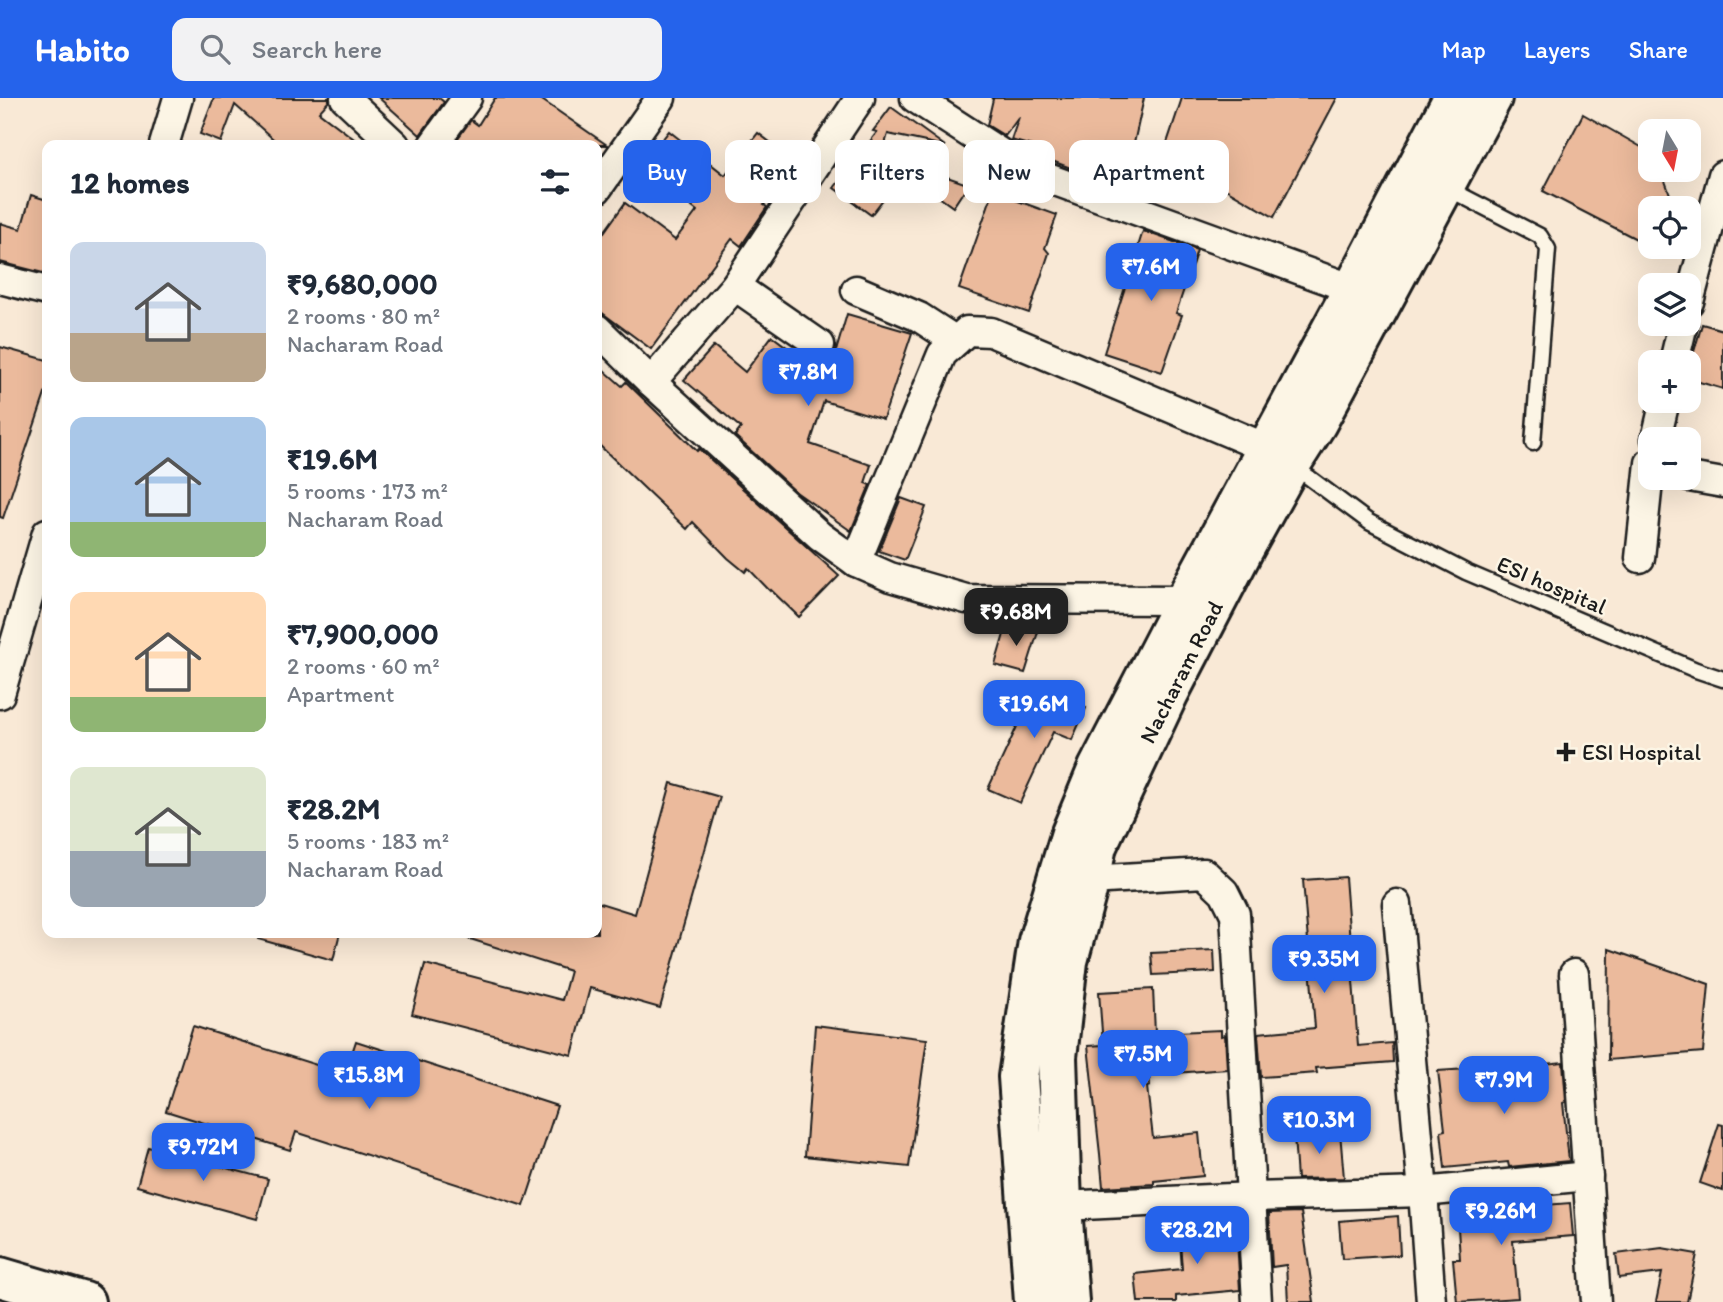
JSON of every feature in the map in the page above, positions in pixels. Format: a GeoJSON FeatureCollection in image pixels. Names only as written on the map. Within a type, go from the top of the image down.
{"type":"FeatureCollection","features":[{"type":"Feature","properties":{"kind":"main road","name":"Nacharam Road"},"geometry":{"type":"LineString","coordinates":[[1069,1302],[1062,1206],[1057,1057],[1068,961],[1097,846],[1169,694],[1244,549],[1279,456],[1353,289],[1453,98]]}},
{"type":"Feature","properties":{"kind":"main road","name":"Nacharam Road"},"geometry":{"type":"LineString","coordinates":[[1034,1302],[1018,1077],[1038,941],[1072,833],[1098,768],[1185,600],[1279,456],[1317,423],[1492,98]]}},
{"type":"Feature","properties":{"kind":"main road"},"geometry":{"type":"LineString","coordinates":[[0,1277],[85,1302]]}},
{"type":"Feature","properties":{"kind":"street"},"geometry":{"type":"LineString","coordinates":[[165,140],[178,98]]}},
{"type":"Feature","properties":{"kind":"street"},"geometry":{"type":"LineString","coordinates":[[345,98],[390,140]]}},
{"type":"Feature","properties":{"kind":"street"},"geometry":{"type":"LineString","coordinates":[[437,140],[467,98]]}},
{"type":"Feature","properties":{"kind":"street"},"geometry":{"type":"LineString","coordinates":[[602,182],[661,98]]}},
{"type":"Feature","properties":{"kind":"street"},"geometry":{"type":"LineString","coordinates":[[651,382],[735,286],[860,98]]}},
{"type":"Feature","properties":{"kind":"street"},"geometry":{"type":"LineString","coordinates":[[915,98],[1028,171],[1353,289]]}},
{"type":"Feature","properties":{"kind":"street"},"geometry":{"type":"LineString","coordinates":[[1697,273],[1723,175]]}},
{"type":"Feature","properties":{"kind":"street"},"geometry":{"type":"LineString","coordinates":[[0,279],[42,291]]}},
{"type":"Feature","properties":{"kind":"street"},"geometry":{"type":"LineString","coordinates":[[735,286],[820,345]]}},
{"type":"Feature","properties":{"kind":"street"},"geometry":{"type":"LineString","coordinates":[[856,290],[919,317],[956,341]]}},
{"type":"Feature","properties":{"kind":"street"},"geometry":{"type":"LineString","coordinates":[[856,562],[942,354],[967,331],[991,332],[1279,456]]}},
{"type":"Feature","properties":{"kind":"street"},"geometry":{"type":"LineString","coordinates":[[602,334],[820,536],[856,562],[890,577],[966,599],[1185,600]]}},
{"type":"Feature","properties":{"kind":"street"},"geometry":{"type":"LineString","coordinates":[[1701,479],[1723,483]]}},
{"type":"Feature","properties":{"kind":"street"},"geometry":{"type":"LineString","coordinates":[[1640,558],[1648,490]]}},
{"type":"Feature","properties":{"kind":"street"},"geometry":{"type":"LineString","coordinates":[[0,694],[42,550]]}},
{"type":"Feature","properties":{"kind":"street"},"geometry":{"type":"LineString","coordinates":[[1090,880],[1204,873],[1224,892],[1235,914],[1257,1302]]}},
{"type":"Feature","properties":{"kind":"street"},"geometry":{"type":"LineString","coordinates":[[1397,904],[1431,1302]]}},
{"type":"Feature","properties":{"kind":"street"},"geometry":{"type":"LineString","coordinates":[[1574,974],[1596,1302]]}},
{"type":"Feature","properties":{"kind":"street"},"geometry":{"type":"LineString","coordinates":[[1062,1206],[1423,1192],[1588,1176]]}},
{"type":"Feature","properties":{"kind":"lane"},"geometry":{"type":"LineString","coordinates":[[1444,186],[1540,236],[1548,249],[1533,443]]}},
{"type":"Feature","properties":{"kind":"lane","name":"ESI hospital"},"geometry":{"type":"LineString","coordinates":[[1279,456],[1368,522],[1466,572],[1723,680]]}},
{"type":"Feature","properties":{"kind":"building"},"geometry":{"type":"Polygon","coordinates":[[[214,98],[329,98],[319,112],[355,140],[274,140],[235,105],[222,140],[200,134],[214,98]]]}},
{"type":"Feature","properties":{"kind":"building"},"geometry":{"type":"Polygon","coordinates":[[[379,98],[439,98],[444,102],[420,135],[379,98]]]}},
{"type":"Feature","properties":{"kind":"building"},"geometry":{"type":"Polygon","coordinates":[[[495,98],[539,98],[600,140],[457,140],[471,120],[478,125],[495,98]]]}},
{"type":"Feature","properties":{"kind":"building"},"geometry":{"type":"Polygon","coordinates":[[[991,98],[1144,98],[1135,140],[1069,140],[1069,167],[1055,162],[1055,140],[1011,140],[1019,117],[1005,136],[987,125],[993,99],[991,98]]]}},
{"type":"Feature","properties":{"kind":"building"},"geometry":{"type":"Polygon","coordinates":[[[1182,98],[1337,98],[1274,217],[1229,191],[1229,140],[1168,140],[1182,98]]]}},
{"type":"Feature","properties":{"kind":"building"},"geometry":{"type":"Polygon","coordinates":[[[891,107],[937,140],[916,140],[888,134],[886,140],[871,140],[877,132],[873,131],[891,107]]]}},
{"type":"Feature","properties":{"kind":"building"},"geometry":{"type":"Polygon","coordinates":[[[1583,114],[1638,145],[1638,182],[1665,182],[1671,196],[1638,196],[1638,240],[1543,191],[1583,114]]]}},
{"type":"Feature","properties":{"kind":"building"},"geometry":{"type":"Polygon","coordinates":[[[669,131],[680,140],[662,140],[669,131]]]}},
{"type":"Feature","properties":{"kind":"building"},"geometry":{"type":"Polygon","coordinates":[[[758,133],[767,140],[752,140],[758,133]]]}},
{"type":"Feature","properties":{"kind":"building"},"geometry":{"type":"Polygon","coordinates":[[[711,164],[725,175],[725,203],[766,203],[764,205],[767,207],[741,246],[732,239],[651,349],[602,313],[602,235],[625,203],[675,240],[697,211],[687,203],[711,203],[711,164]]]}},
{"type":"Feature","properties":{"kind":"building"},"geometry":{"type":"Polygon","coordinates":[[[949,178],[963,182],[963,194],[953,207],[947,203],[949,178]]]}},
{"type":"Feature","properties":{"kind":"building"},"geometry":{"type":"Polygon","coordinates":[[[31,195],[42,198],[42,273],[0,262],[0,223],[21,229],[31,195]]]}},
{"type":"Feature","properties":{"kind":"building"},"geometry":{"type":"Polygon","coordinates":[[[855,203],[880,203],[871,215],[855,203]]]}},
{"type":"Feature","properties":{"kind":"building"},"geometry":{"type":"Polygon","coordinates":[[[989,203],[1024,203],[1057,215],[1045,248],[1049,253],[1029,313],[959,289],[989,203]]]}},
{"type":"Feature","properties":{"kind":"building"},"geometry":{"type":"Polygon","coordinates":[[[1143,231],[1197,250],[1176,313],[1182,315],[1162,372],[1104,353],[1143,231]]]}},
{"type":"Feature","properties":{"kind":"building"},"geometry":{"type":"Polygon","coordinates":[[[847,314],[912,333],[883,419],[824,401],[810,444],[871,465],[865,483],[870,485],[851,531],[796,492],[735,436],[741,428],[684,380],[714,346],[745,372],[772,336],[828,378],[847,314]]]}},
{"type":"Feature","properties":{"kind":"building"},"geometry":{"type":"Polygon","coordinates":[[[1702,324],[1723,330],[1723,389],[1701,383],[1701,350],[1694,350],[1699,336],[1701,336],[1702,324]]]}},
{"type":"Feature","properties":{"kind":"building"},"geometry":{"type":"Polygon","coordinates":[[[0,347],[42,359],[42,403],[3,518],[0,517],[0,347]]]}},
{"type":"Feature","properties":{"kind":"building"},"geometry":{"type":"Polygon","coordinates":[[[602,368],[622,386],[626,382],[697,451],[699,449],[839,576],[799,617],[748,568],[745,572],[728,558],[693,522],[687,529],[602,448],[602,368]]]}},
{"type":"Feature","properties":{"kind":"building"},"geometry":{"type":"Polygon","coordinates":[[[901,498],[926,507],[905,560],[879,551],[901,498]]]}},
{"type":"Feature","properties":{"kind":"building"},"geometry":{"type":"Polygon","coordinates":[[[1007,624],[1038,632],[1025,673],[995,665],[1007,624]]]}},
{"type":"Feature","properties":{"kind":"building"},"geometry":{"type":"Polygon","coordinates":[[[1033,685],[1086,708],[1072,740],[1053,732],[1020,803],[988,789],[1033,685]]]}},
{"type":"Feature","properties":{"kind":"building"},"geometry":{"type":"Polygon","coordinates":[[[671,783],[720,797],[660,1008],[590,988],[572,1055],[412,1014],[425,964],[562,1000],[570,971],[467,938],[602,938],[602,904],[635,914],[671,783]]]}},
{"type":"Feature","properties":{"kind":"building"},"geometry":{"type":"Polygon","coordinates":[[[1345,877],[1358,1046],[1392,1043],[1393,1062],[1316,1068],[1317,1073],[1261,1077],[1258,1033],[1315,1028],[1303,880],[1345,877]]]}},
{"type":"Feature","properties":{"kind":"building"},"geometry":{"type":"Polygon","coordinates":[[[258,938],[339,938],[333,960],[258,938]]]}},
{"type":"Feature","properties":{"kind":"building"},"geometry":{"type":"Polygon","coordinates":[[[1609,949],[1709,984],[1703,1052],[1608,1060],[1609,949]]]}},
{"type":"Feature","properties":{"kind":"building"},"geometry":{"type":"Polygon","coordinates":[[[1214,950],[1215,972],[1153,975],[1151,953],[1214,950]]]}},
{"type":"Feature","properties":{"kind":"building"},"geometry":{"type":"Polygon","coordinates":[[[1153,989],[1155,1033],[1221,1030],[1221,1036],[1225,1035],[1227,1069],[1149,1075],[1150,1086],[1147,1087],[1153,1138],[1199,1133],[1203,1176],[1154,1181],[1154,1184],[1103,1187],[1088,1046],[1103,1045],[1099,992],[1153,989]]]}},
{"type":"Feature","properties":{"kind":"building"},"geometry":{"type":"Polygon","coordinates":[[[815,1025],[927,1039],[909,1167],[805,1156],[815,1025]]]}},
{"type":"Feature","properties":{"kind":"building"},"geometry":{"type":"Polygon","coordinates":[[[193,1026],[345,1074],[356,1041],[557,1106],[524,1206],[296,1132],[290,1150],[166,1111],[193,1026]]]}},
{"type":"Feature","properties":{"kind":"building"},"geometry":{"type":"Polygon","coordinates":[[[1563,1062],[1566,1102],[1563,1103],[1569,1161],[1509,1167],[1508,1162],[1445,1168],[1441,1131],[1445,1130],[1438,1071],[1497,1069],[1563,1062]]]}},
{"type":"Feature","properties":{"kind":"building"},"geometry":{"type":"Polygon","coordinates":[[[1719,1124],[1723,1125],[1723,1191],[1700,1183],[1719,1124]]]}},
{"type":"Feature","properties":{"kind":"building"},"geometry":{"type":"Polygon","coordinates":[[[1340,1132],[1344,1178],[1297,1179],[1294,1136],[1340,1132]]]}},
{"type":"Feature","properties":{"kind":"building"},"geometry":{"type":"Polygon","coordinates":[[[148,1147],[268,1179],[257,1219],[137,1186],[148,1147]]]}},
{"type":"Feature","properties":{"kind":"building"},"geometry":{"type":"Polygon","coordinates":[[[1570,1203],[1573,1236],[1513,1241],[1518,1298],[1457,1302],[1453,1259],[1460,1259],[1457,1212],[1570,1203]]]}},
{"type":"Feature","properties":{"kind":"building"},"geometry":{"type":"Polygon","coordinates":[[[1301,1212],[1314,1302],[1288,1302],[1286,1265],[1272,1267],[1269,1213],[1301,1212]]]}},
{"type":"Feature","properties":{"kind":"building"},"geometry":{"type":"Polygon","coordinates":[[[1398,1216],[1400,1255],[1342,1259],[1339,1221],[1398,1216]]]}},
{"type":"Feature","properties":{"kind":"building"},"geometry":{"type":"Polygon","coordinates":[[[1236,1222],[1240,1290],[1176,1296],[1176,1302],[1138,1302],[1135,1274],[1182,1269],[1179,1227],[1236,1222]]]}},
{"type":"Feature","properties":{"kind":"building"},"geometry":{"type":"Polygon","coordinates":[[[1662,1248],[1697,1254],[1687,1302],[1656,1302],[1662,1273],[1619,1278],[1616,1254],[1662,1248]]]}},
{"type":"Feature","properties":{"kind":"place","name":"ESI Hospital"},"geometry":{"type":"Point","coordinates":[1566,752]}}]}
